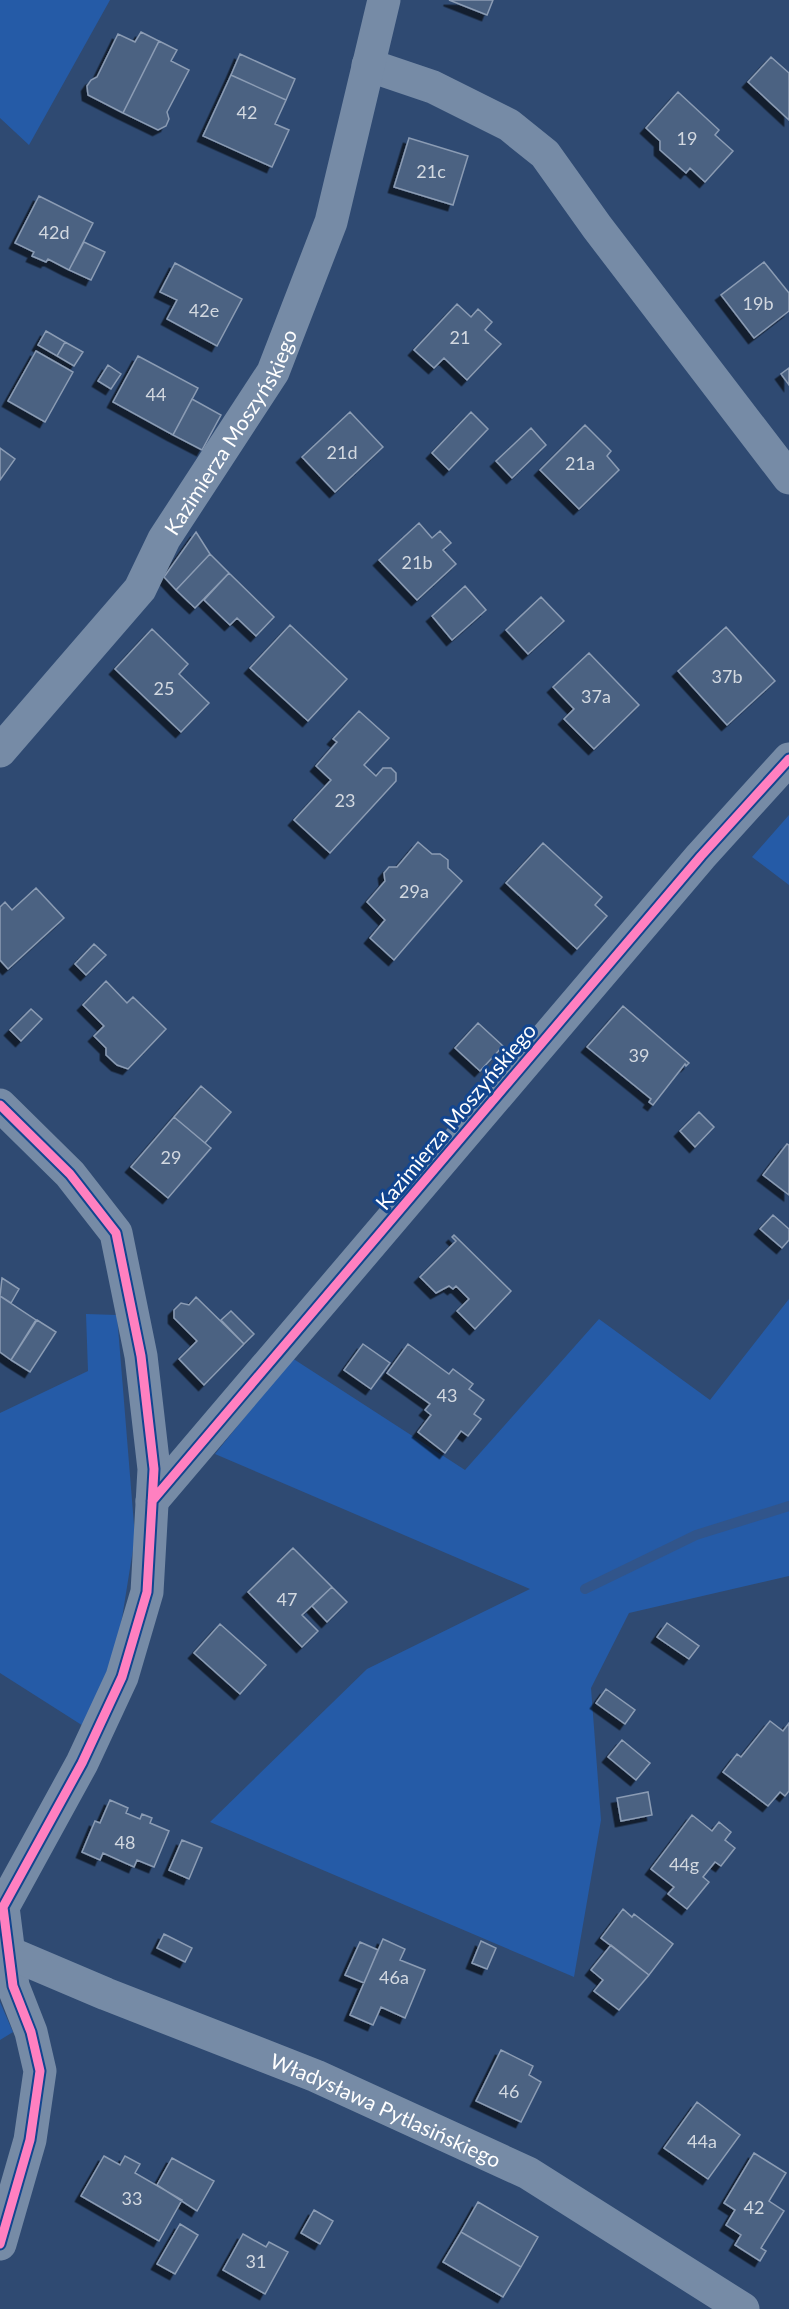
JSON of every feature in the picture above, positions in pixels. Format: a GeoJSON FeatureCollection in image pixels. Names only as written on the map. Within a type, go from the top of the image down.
{"type":"FeatureCollection","features":[{"type":"Feature","properties":{"kind":"street","name":"Kazimierza Moszyńskiego"},"geometry":{"type":"LineString","coordinates":[[0,751],[140,589],[165,539],[273,372],[331,222],[384,0]]}},
{"type":"Feature","properties":{"kind":"street"},"geometry":{"type":"LineString","coordinates":[[368,65],[433,87],[509,124],[545,154],[597,227],[789,478]]}},
{"type":"Feature","properties":{"kind":"street","name":"Kazimierza Moszyńskiego"},"geometry":{"type":"LineString","coordinates":[[153,1501],[672,889],[789,759]]}},
{"type":"Feature","properties":{"kind":"street"},"geometry":{"type":"LineString","coordinates":[[0,1105],[69,1174],[116,1233],[141,1356],[154,1469],[147,1592],[122,1677],[82,1763],[3,1906],[4,1952],[13,1986],[31,2032],[40,2071],[30,2140],[0,2244]]}},
{"type":"Feature","properties":{"kind":"street","name":"Władysława Pytlasińskiego"},"geometry":{"type":"LineString","coordinates":[[4,1952],[316,2076],[528,2173],[743,2309]]}},
{"type":"Feature","properties":{"kind":"shaded area"},"geometry":{"type":"Polygon","coordinates":[[[0,0],[110,0],[29,145],[0,118],[0,0]]]}},
{"type":"Feature","properties":{"kind":"shaded area"},"geometry":{"type":"Polygon","coordinates":[[[789,815],[789,885],[752,857],[789,815]]]}},
{"type":"Feature","properties":{"kind":"shaded area"},"geometry":{"type":"Polygon","coordinates":[[[789,1299],[789,1576],[629,1613],[591,1688],[601,1820],[574,1977],[210,1822],[367,1669],[530,1589],[215,1454],[292,1358],[465,1470],[599,1319],[710,1400],[789,1299]]]}},
{"type":"Feature","properties":{"kind":"shaded area"},"geometry":{"type":"Polygon","coordinates":[[[86,1314],[117,1315],[135,1537],[114,1668],[88,1729],[0,1673],[0,1413],[88,1371],[86,1314]]]}},
{"type":"Feature","properties":{"kind":"shaded area"},"geometry":{"type":"Polygon","coordinates":[[[0,2002],[13,2032],[0,2040],[0,2002]]]}},
{"type":"Feature","properties":{"kind":"building"},"geometry":{"type":"Polygon","coordinates":[[[449,0],[493,0],[487,15],[449,0]]]}},
{"type":"Feature","properties":{"kind":"building"},"geometry":{"type":"Polygon","coordinates":[[[141,32],[159,41],[123,113],[88,95],[87,86],[97,77],[118,34],[135,42],[141,32]]]}},
{"type":"Feature","properties":{"kind":"building"},"geometry":{"type":"Polygon","coordinates":[[[159,41],[177,50],[171,61],[189,70],[167,112],[169,119],[166,126],[158,130],[123,113],[159,41]]]}},
{"type":"Feature","properties":{"kind":"building"},"geometry":{"type":"Polygon","coordinates":[[[240,54],[295,79],[286,100],[231,75],[240,54]]]}},
{"type":"Feature","properties":{"kind":"building"},"geometry":{"type":"Polygon","coordinates":[[[771,57],[789,73],[789,120],[748,82],[771,57]]]}},
{"type":"Feature","properties":{"kind":"building"},"geometry":{"type":"Polygon","coordinates":[[[231,75],[286,100],[275,124],[289,130],[272,167],[203,136],[231,75]]]}},
{"type":"Feature","properties":{"kind":"building"},"geometry":{"type":"Polygon","coordinates":[[[678,92],[719,130],[715,135],[733,151],[705,182],[690,168],[686,173],[660,150],[660,141],[646,128],[678,92]]]}},
{"type":"Feature","properties":{"kind":"building"},"geometry":{"type":"Polygon","coordinates":[[[409,138],[468,156],[453,205],[394,187],[409,138]]]}},
{"type":"Feature","properties":{"kind":"building"},"geometry":{"type":"Polygon","coordinates":[[[39,196],[93,223],[69,270],[48,259],[46,262],[32,256],[34,252],[15,243],[39,196]]]}},
{"type":"Feature","properties":{"kind":"building"},"geometry":{"type":"Polygon","coordinates":[[[84,242],[105,252],[91,280],[69,270],[84,242]]]}},
{"type":"Feature","properties":{"kind":"building"},"geometry":{"type":"Polygon","coordinates":[[[764,262],[789,293],[789,311],[754,338],[721,295],[764,262]]]}},
{"type":"Feature","properties":{"kind":"building"},"geometry":{"type":"Polygon","coordinates":[[[175,263],[242,299],[217,346],[167,319],[177,300],[160,292],[175,263]]]}},
{"type":"Feature","properties":{"kind":"building"},"geometry":{"type":"Polygon","coordinates":[[[457,304],[471,317],[478,309],[492,322],[485,330],[501,344],[467,380],[444,358],[434,368],[414,350],[457,304]]]}},
{"type":"Feature","properties":{"kind":"building"},"geometry":{"type":"Polygon","coordinates":[[[46,331],[65,342],[57,356],[38,345],[46,331]]]}},
{"type":"Feature","properties":{"kind":"building"},"geometry":{"type":"Polygon","coordinates":[[[65,342],[83,352],[74,366],[57,356],[65,342]]]}},
{"type":"Feature","properties":{"kind":"building"},"geometry":{"type":"Polygon","coordinates":[[[36,351],[73,372],[45,422],[8,401],[36,351]]]}},
{"type":"Feature","properties":{"kind":"building"},"geometry":{"type":"Polygon","coordinates":[[[138,356],[198,388],[173,435],[113,402],[138,356]]]}},
{"type":"Feature","properties":{"kind":"building"},"geometry":{"type":"Polygon","coordinates":[[[108,365],[121,374],[111,389],[98,381],[108,365]]]}},
{"type":"Feature","properties":{"kind":"building"},"geometry":{"type":"Polygon","coordinates":[[[789,368],[789,385],[781,374],[789,368]]]}},
{"type":"Feature","properties":{"kind":"building"},"geometry":{"type":"Polygon","coordinates":[[[192,399],[221,415],[202,450],[173,435],[192,399]]]}},
{"type":"Feature","properties":{"kind":"building"},"geometry":{"type":"Polygon","coordinates":[[[350,412],[383,447],[335,492],[302,457],[350,412]]]}},
{"type":"Feature","properties":{"kind":"building"},"geometry":{"type":"Polygon","coordinates":[[[471,412],[488,429],[449,470],[432,453],[471,412]]]}},
{"type":"Feature","properties":{"kind":"building"},"geometry":{"type":"Polygon","coordinates":[[[585,425],[611,451],[607,456],[619,470],[579,509],[540,470],[585,425]]]}},
{"type":"Feature","properties":{"kind":"building"},"geometry":{"type":"Polygon","coordinates":[[[531,428],[546,445],[512,478],[496,461],[531,428]]]}},
{"type":"Feature","properties":{"kind":"building"},"geometry":{"type":"Polygon","coordinates":[[[0,448],[15,459],[0,480],[0,448]]]}},
{"type":"Feature","properties":{"kind":"building"},"geometry":{"type":"Polygon","coordinates":[[[419,523],[432,538],[440,531],[451,543],[443,550],[456,564],[417,600],[379,560],[419,523]]]}},
{"type":"Feature","properties":{"kind":"building"},"geometry":{"type":"Polygon","coordinates":[[[196,532],[210,554],[176,590],[164,577],[196,532]]]}},
{"type":"Feature","properties":{"kind":"building"},"geometry":{"type":"Polygon","coordinates":[[[210,554],[229,573],[195,608],[176,590],[210,554]]]}},
{"type":"Feature","properties":{"kind":"building"},"geometry":{"type":"Polygon","coordinates":[[[229,573],[274,617],[256,636],[237,618],[230,625],[204,600],[229,573]]]}},
{"type":"Feature","properties":{"kind":"building"},"geometry":{"type":"Polygon","coordinates":[[[465,586],[486,610],[452,640],[432,616],[465,586]]]}},
{"type":"Feature","properties":{"kind":"building"},"geometry":{"type":"Polygon","coordinates":[[[541,597],[564,621],[528,654],[506,630],[541,597]]]}},
{"type":"Feature","properties":{"kind":"building"},"geometry":{"type":"Polygon","coordinates":[[[290,625],[347,679],[308,721],[250,668],[290,625]]]}},
{"type":"Feature","properties":{"kind":"building"},"geometry":{"type":"Polygon","coordinates":[[[726,627],[775,681],[727,725],[678,671],[726,627]]]}},
{"type":"Feature","properties":{"kind":"building"},"geometry":{"type":"Polygon","coordinates":[[[152,629],[188,664],[179,674],[209,703],[181,732],[115,669],[152,629]]]}},
{"type":"Feature","properties":{"kind":"building"},"geometry":{"type":"Polygon","coordinates":[[[589,653],[639,705],[594,749],[564,719],[574,709],[553,687],[589,653]]]}},
{"type":"Feature","properties":{"kind":"building"},"geometry":{"type":"Polygon","coordinates":[[[359,711],[389,738],[364,765],[376,776],[383,768],[391,768],[396,773],[396,781],[330,853],[294,820],[331,780],[316,766],[337,742],[333,739],[359,711]]]}},
{"type":"Feature","properties":{"kind":"building"},"geometry":{"type":"Polygon","coordinates":[[[418,842],[432,854],[440,854],[448,860],[448,868],[462,881],[394,960],[370,938],[385,920],[367,902],[385,881],[384,873],[389,867],[397,867],[418,842]]]}},
{"type":"Feature","properties":{"kind":"building"},"geometry":{"type":"Polygon","coordinates":[[[543,843],[602,897],[595,905],[607,916],[577,949],[506,883],[543,843]]]}},
{"type":"Feature","properties":{"kind":"building"},"geometry":{"type":"Polygon","coordinates":[[[36,888],[64,918],[8,969],[0,960],[0,907],[5,902],[12,910],[36,888]]]}},
{"type":"Feature","properties":{"kind":"building"},"geometry":{"type":"Polygon","coordinates":[[[94,944],[106,955],[86,975],[75,964],[94,944]]]}},
{"type":"Feature","properties":{"kind":"building"},"geometry":{"type":"Polygon","coordinates":[[[106,981],[127,1003],[133,997],[166,1029],[128,1069],[117,1065],[106,1055],[106,1048],[94,1036],[104,1026],[83,1005],[106,981]]]}},
{"type":"Feature","properties":{"kind":"building"},"geometry":{"type":"Polygon","coordinates":[[[623,1006],[689,1063],[686,1066],[685,1064],[653,1105],[649,1102],[651,1099],[587,1047],[623,1006]]]}},
{"type":"Feature","properties":{"kind":"building"},"geometry":{"type":"Polygon","coordinates":[[[31,1009],[42,1019],[21,1041],[10,1030],[31,1009]]]}},
{"type":"Feature","properties":{"kind":"building"},"geometry":{"type":"Polygon","coordinates":[[[478,1023],[503,1046],[480,1071],[455,1048],[478,1023]]]}},
{"type":"Feature","properties":{"kind":"building"},"geometry":{"type":"Polygon","coordinates":[[[201,1086],[231,1112],[205,1143],[174,1117],[201,1086]]]}},
{"type":"Feature","properties":{"kind":"building"},"geometry":{"type":"Polygon","coordinates":[[[699,1112],[714,1127],[695,1147],[680,1131],[699,1112]]]}},
{"type":"Feature","properties":{"kind":"building"},"geometry":{"type":"Polygon","coordinates":[[[174,1117],[211,1148],[168,1198],[131,1167],[174,1117]]]}},
{"type":"Feature","properties":{"kind":"building"},"geometry":{"type":"Polygon","coordinates":[[[787,1144],[789,1145],[789,1195],[763,1175],[787,1144]]]}},
{"type":"Feature","properties":{"kind":"building"},"geometry":{"type":"Polygon","coordinates":[[[773,1215],[789,1229],[789,1240],[782,1248],[760,1229],[773,1215]]]}},
{"type":"Feature","properties":{"kind":"building"},"geometry":{"type":"Polygon","coordinates":[[[454,1235],[511,1291],[475,1329],[457,1311],[469,1299],[456,1286],[453,1289],[449,1286],[436,1293],[420,1277],[456,1241],[452,1237],[454,1235]]]}},
{"type":"Feature","properties":{"kind":"building"},"geometry":{"type":"Polygon","coordinates":[[[2,1278],[19,1289],[11,1303],[0,1296],[2,1278]]]}},
{"type":"Feature","properties":{"kind":"building"},"geometry":{"type":"Polygon","coordinates":[[[0,1296],[36,1320],[11,1360],[0,1352],[0,1296]]]}},
{"type":"Feature","properties":{"kind":"building"},"geometry":{"type":"Polygon","coordinates":[[[196,1297],[244,1344],[204,1385],[179,1359],[197,1341],[174,1318],[174,1310],[181,1303],[189,1305],[196,1297]]]}},
{"type":"Feature","properties":{"kind":"building"},"geometry":{"type":"Polygon","coordinates":[[[231,1311],[254,1334],[244,1344],[221,1320],[231,1311]]]}},
{"type":"Feature","properties":{"kind":"building"},"geometry":{"type":"Polygon","coordinates":[[[37,1320],[56,1332],[30,1372],[11,1360],[37,1320]]]}},
{"type":"Feature","properties":{"kind":"building"},"geometry":{"type":"Polygon","coordinates":[[[363,1344],[390,1363],[371,1389],[344,1370],[363,1344]]]}},
{"type":"Feature","properties":{"kind":"building"},"geometry":{"type":"Polygon","coordinates":[[[408,1344],[449,1374],[453,1369],[473,1384],[469,1389],[484,1400],[474,1414],[481,1419],[468,1436],[461,1431],[445,1453],[418,1432],[431,1415],[425,1410],[430,1404],[387,1373],[408,1344]]]}},
{"type":"Feature","properties":{"kind":"building"},"geometry":{"type":"Polygon","coordinates":[[[293,1548],[332,1587],[302,1615],[318,1631],[302,1647],[248,1592],[293,1548]]]}},
{"type":"Feature","properties":{"kind":"building"},"geometry":{"type":"Polygon","coordinates":[[[332,1587],[347,1602],[327,1622],[312,1606],[332,1587]]]}},
{"type":"Feature","properties":{"kind":"building"},"geometry":{"type":"Polygon","coordinates":[[[667,1623],[699,1646],[689,1659],[657,1637],[667,1623]]]}},
{"type":"Feature","properties":{"kind":"building"},"geometry":{"type":"Polygon","coordinates":[[[220,1624],[266,1665],[240,1694],[194,1653],[220,1624]]]}},
{"type":"Feature","properties":{"kind":"building"},"geometry":{"type":"Polygon","coordinates":[[[606,1689],[635,1710],[625,1724],[596,1703],[606,1689]]]}},
{"type":"Feature","properties":{"kind":"building"},"geometry":{"type":"Polygon","coordinates":[[[770,1721],[783,1731],[789,1723],[789,1791],[785,1796],[780,1792],[768,1806],[723,1772],[737,1754],[741,1757],[770,1721]]]}},
{"type":"Feature","properties":{"kind":"building"},"geometry":{"type":"Polygon","coordinates":[[[622,1740],[650,1763],[636,1780],[608,1757],[622,1740]]]}},
{"type":"Feature","properties":{"kind":"building"},"geometry":{"type":"Polygon","coordinates":[[[648,1792],[652,1815],[621,1821],[617,1798],[648,1792]]]}},
{"type":"Feature","properties":{"kind":"building"},"geometry":{"type":"Polygon","coordinates":[[[110,1800],[128,1808],[126,1813],[140,1819],[142,1814],[152,1818],[150,1823],[169,1831],[154,1867],[137,1860],[134,1867],[103,1853],[100,1860],[82,1852],[95,1821],[100,1823],[110,1800]]]}},
{"type":"Feature","properties":{"kind":"building"},"geometry":{"type":"Polygon","coordinates":[[[692,1815],[712,1831],[719,1822],[731,1832],[725,1840],[735,1848],[721,1866],[715,1862],[703,1877],[709,1882],[687,1909],[668,1894],[674,1887],[651,1869],[692,1815]]]}},
{"type":"Feature","properties":{"kind":"building"},"geometry":{"type":"Polygon","coordinates":[[[182,1840],[202,1848],[189,1879],[169,1870],[182,1840]]]}},
{"type":"Feature","properties":{"kind":"building"},"geometry":{"type":"Polygon","coordinates":[[[623,1909],[632,1917],[634,1914],[673,1944],[649,1975],[601,1938],[623,1909]]]}},
{"type":"Feature","properties":{"kind":"building"},"geometry":{"type":"Polygon","coordinates":[[[164,1934],[192,1948],[185,1962],[157,1948],[164,1934]]]}},
{"type":"Feature","properties":{"kind":"building"},"geometry":{"type":"Polygon","coordinates":[[[383,1939],[405,1949],[400,1960],[425,1970],[405,2018],[381,2007],[373,2025],[350,2015],[383,1939]]]}},
{"type":"Feature","properties":{"kind":"building"},"geometry":{"type":"Polygon","coordinates":[[[481,1941],[496,1948],[487,1969],[472,1963],[481,1941]]]}},
{"type":"Feature","properties":{"kind":"building"},"geometry":{"type":"Polygon","coordinates":[[[360,1942],[378,1950],[364,1983],[345,1975],[360,1942]]]}},
{"type":"Feature","properties":{"kind":"building"},"geometry":{"type":"Polygon","coordinates":[[[611,1945],[649,1975],[619,2010],[594,1991],[603,1980],[591,1970],[611,1945]]]}},
{"type":"Feature","properties":{"kind":"building"},"geometry":{"type":"Polygon","coordinates":[[[501,2050],[533,2066],[529,2075],[541,2082],[521,2122],[476,2101],[501,2050]]]}},
{"type":"Feature","properties":{"kind":"building"},"geometry":{"type":"Polygon","coordinates":[[[697,2102],[740,2135],[708,2179],[664,2148],[697,2102]]]}},
{"type":"Feature","properties":{"kind":"building"},"geometry":{"type":"Polygon","coordinates":[[[754,2153],[786,2173],[769,2201],[784,2211],[761,2248],[766,2251],[760,2261],[735,2245],[741,2235],[726,2225],[735,2210],[724,2203],[754,2153]]]}},
{"type":"Feature","properties":{"kind":"building"},"geometry":{"type":"Polygon","coordinates":[[[104,2156],[120,2165],[125,2156],[140,2164],[135,2173],[182,2200],[159,2241],[81,2196],[104,2156]]]}},
{"type":"Feature","properties":{"kind":"building"},"geometry":{"type":"Polygon","coordinates":[[[172,2158],[214,2181],[197,2211],[157,2185],[172,2158]]]}},
{"type":"Feature","properties":{"kind":"building"},"geometry":{"type":"Polygon","coordinates":[[[478,2202],[538,2237],[521,2267],[461,2232],[478,2202]]]}},
{"type":"Feature","properties":{"kind":"building"},"geometry":{"type":"Polygon","coordinates":[[[314,2210],[333,2221],[320,2244],[301,2233],[314,2210]]]}},
{"type":"Feature","properties":{"kind":"building"},"geometry":{"type":"Polygon","coordinates":[[[180,2224],[198,2235],[175,2274],[157,2264],[180,2224]]]}},
{"type":"Feature","properties":{"kind":"building"},"geometry":{"type":"Polygon","coordinates":[[[461,2232],[521,2267],[503,2297],[443,2262],[461,2232]]]}},
{"type":"Feature","properties":{"kind":"building"},"geometry":{"type":"Polygon","coordinates":[[[243,2234],[266,2247],[269,2242],[288,2252],[265,2294],[223,2270],[243,2234]]]}},
{"type":"Feature","properties":{"kind":"waterway"},"geometry":{"type":"LineString","coordinates":[[585,1589],[696,1535],[789,1506]]}},
{"type":"Feature","properties":{"kind":"cycle path"},"geometry":{"type":"LineString","coordinates":[[152,1501],[701,856],[789,759]]}},
{"type":"Feature","properties":{"kind":"cycle path"},"geometry":{"type":"LineString","coordinates":[[0,1105],[70,1174],[116,1233],[141,1356],[154,1469],[147,1592],[122,1677],[82,1763],[3,1907],[13,1986],[31,2032],[40,2071],[30,2140],[0,2244]]}}]}
